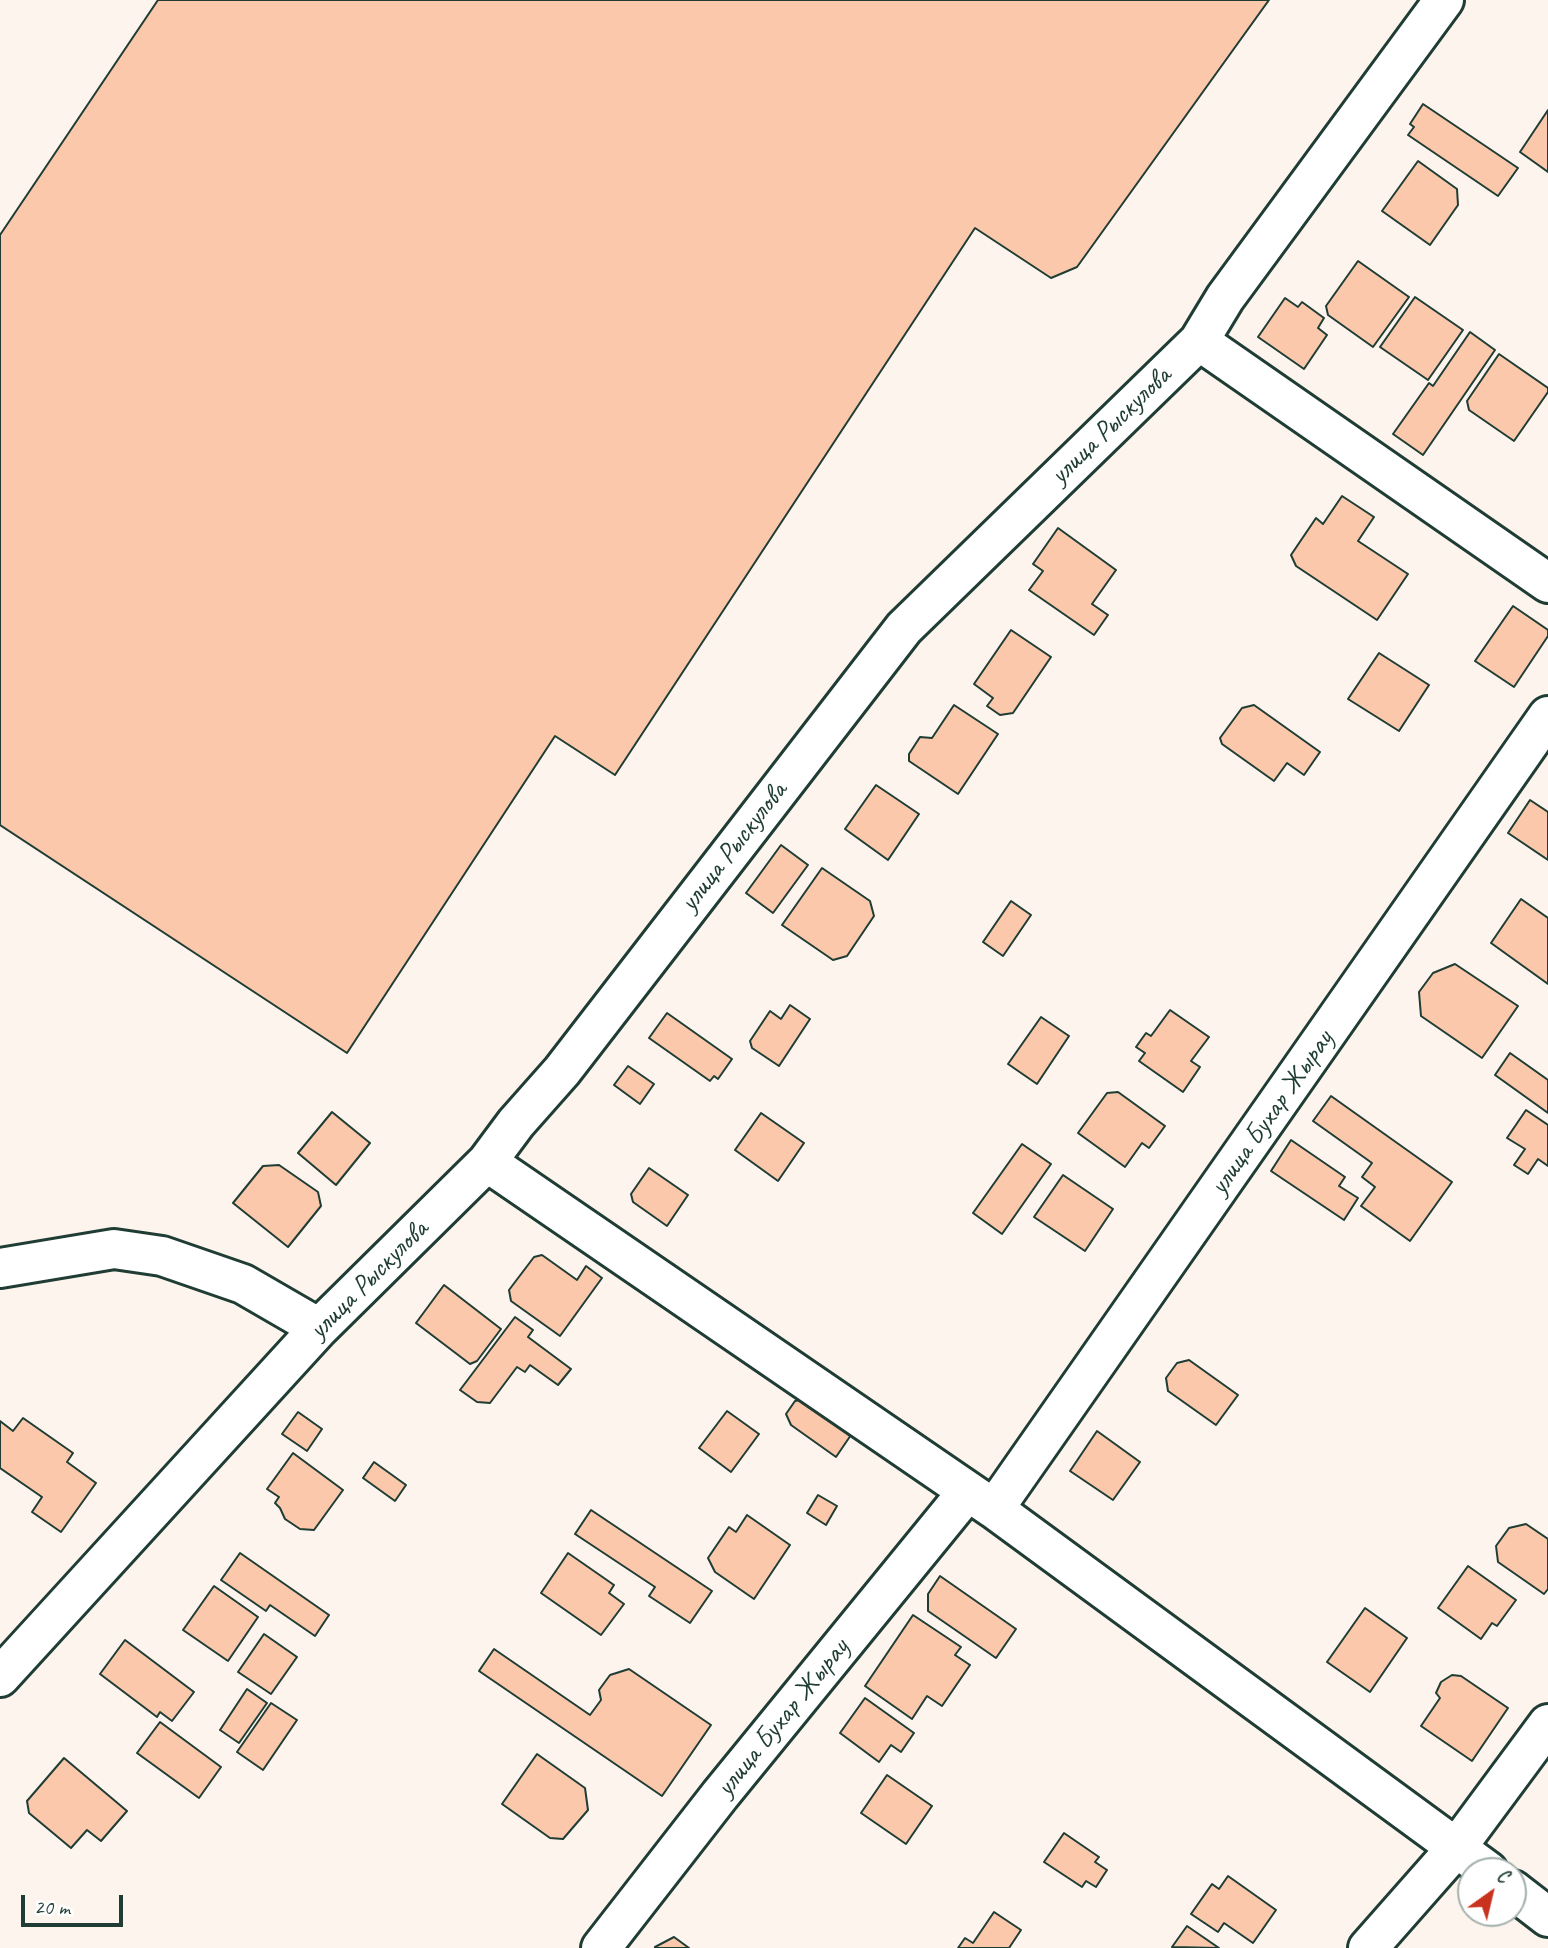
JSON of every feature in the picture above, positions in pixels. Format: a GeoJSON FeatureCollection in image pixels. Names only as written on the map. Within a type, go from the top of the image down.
{"type":"FeatureCollection","features":[{"type":"Feature","properties":{"kind":"street","name":"улица Рыскулова"},"geometry":{"type":"LineString","coordinates":[[0,1677],[319,1328],[487,1162],[516,1122],[562,1070],[904,628],[1199,341],[1225,298],[1444,0]]}},
{"type":"Feature","properties":{"kind":"street"},"geometry":{"type":"LineString","coordinates":[[1199,341],[1548,583]]}},
{"type":"Feature","properties":{"kind":"street","name":"улица Бухар Жырау"},"geometry":{"type":"LineString","coordinates":[[601,1948],[720,1795],[981,1500],[1349,1004],[1548,716]]}},
{"type":"Feature","properties":{"kind":"street"},"geometry":{"type":"LineString","coordinates":[[487,1162],[981,1500],[1470,1857]]}},
{"type":"Feature","properties":{"kind":"street"},"geometry":{"type":"LineString","coordinates":[[0,1268],[114,1249],[162,1256],[243,1284],[319,1328]]}},
{"type":"Feature","properties":{"kind":"street"},"geometry":{"type":"LineString","coordinates":[[1368,1948],[1457,1847],[1548,1724]]}},
{"type":"Feature","properties":{"kind":"street"},"geometry":{"type":"LineString","coordinates":[[1527,1901],[1548,1917]]}},
{"type":"Feature","properties":{"kind":"building"},"geometry":{"type":"Polygon","coordinates":[[[158,0],[1269,0],[1077,267],[1051,278],[975,228],[615,775],[555,736],[347,1053],[0,825],[0,235],[158,0]]]}},
{"type":"Feature","properties":{"kind":"building"},"geometry":{"type":"Polygon","coordinates":[[[1423,104],[1518,168],[1498,196],[1408,135],[1414,127],[1410,124],[1423,104]]]}},
{"type":"Feature","properties":{"kind":"building"},"geometry":{"type":"Polygon","coordinates":[[[1548,110],[1548,172],[1520,152],[1548,110]]]}},
{"type":"Feature","properties":{"kind":"building"},"geometry":{"type":"Polygon","coordinates":[[[1418,161],[1457,189],[1458,205],[1430,245],[1382,211],[1418,161]]]}},
{"type":"Feature","properties":{"kind":"building"},"geometry":{"type":"Polygon","coordinates":[[[1358,261],[1409,297],[1373,347],[1328,315],[1326,306],[1358,261]]]}},
{"type":"Feature","properties":{"kind":"building"},"geometry":{"type":"Polygon","coordinates":[[[1415,297],[1463,330],[1428,380],[1380,347],[1415,297]]]}},
{"type":"Feature","properties":{"kind":"building"},"geometry":{"type":"Polygon","coordinates":[[[1285,298],[1298,307],[1302,302],[1324,318],[1318,328],[1327,335],[1304,369],[1258,337],[1285,298]]]}},
{"type":"Feature","properties":{"kind":"building"},"geometry":{"type":"Polygon","coordinates":[[[1470,332],[1495,350],[1423,455],[1393,434],[1429,383],[1433,386],[1470,332]]]}},
{"type":"Feature","properties":{"kind":"building"},"geometry":{"type":"Polygon","coordinates":[[[1499,354],[1548,388],[1548,392],[1514,441],[1469,410],[1467,401],[1499,354]]]}},
{"type":"Feature","properties":{"kind":"building"},"geometry":{"type":"Polygon","coordinates":[[[1342,496],[1374,517],[1358,541],[1408,574],[1377,620],[1296,566],[1291,555],[1316,518],[1323,524],[1342,496]]]}},
{"type":"Feature","properties":{"kind":"building"},"geometry":{"type":"Polygon","coordinates":[[[1058,528],[1116,570],[1092,604],[1108,615],[1094,635],[1029,590],[1043,571],[1033,564],[1058,528]]]}},
{"type":"Feature","properties":{"kind":"building"},"geometry":{"type":"Polygon","coordinates":[[[1513,606],[1548,630],[1548,636],[1514,687],[1475,661],[1513,606]]]}},
{"type":"Feature","properties":{"kind":"building"},"geometry":{"type":"Polygon","coordinates":[[[1011,630],[1051,657],[1013,713],[1000,715],[987,706],[993,698],[974,684],[1011,630]]]}},
{"type":"Feature","properties":{"kind":"building"},"geometry":{"type":"Polygon","coordinates":[[[1379,653],[1429,685],[1399,731],[1348,699],[1379,653]]]}},
{"type":"Feature","properties":{"kind":"building"},"geometry":{"type":"Polygon","coordinates":[[[954,705],[998,734],[958,794],[909,761],[909,754],[920,737],[932,738],[954,705]]]}},
{"type":"Feature","properties":{"kind":"building"},"geometry":{"type":"Polygon","coordinates":[[[1254,705],[1320,752],[1304,775],[1287,763],[1274,781],[1222,744],[1220,738],[1242,708],[1254,705]]]}},
{"type":"Feature","properties":{"kind":"building"},"geometry":{"type":"Polygon","coordinates":[[[876,785],[919,814],[888,860],[845,829],[876,785]]]}},
{"type":"Feature","properties":{"kind":"building"},"geometry":{"type":"Polygon","coordinates":[[[1530,800],[1548,812],[1548,860],[1508,833],[1530,800]]]}},
{"type":"Feature","properties":{"kind":"building"},"geometry":{"type":"Polygon","coordinates":[[[781,845],[808,865],[773,913],[746,893],[781,845]]]}},
{"type":"Feature","properties":{"kind":"building"},"geometry":{"type":"Polygon","coordinates":[[[822,868],[870,901],[874,916],[847,956],[833,960],[782,925],[822,868]]]}},
{"type":"Feature","properties":{"kind":"building"},"geometry":{"type":"Polygon","coordinates":[[[1521,899],[1548,918],[1548,984],[1491,943],[1521,899]]]}},
{"type":"Feature","properties":{"kind":"building"},"geometry":{"type":"Polygon","coordinates":[[[1011,901],[1031,915],[1003,956],[983,942],[1011,901]]]}},
{"type":"Feature","properties":{"kind":"building"},"geometry":{"type":"Polygon","coordinates":[[[1455,964],[1518,1006],[1482,1058],[1421,1016],[1419,992],[1433,973],[1455,964]]]}},
{"type":"Feature","properties":{"kind":"building"},"geometry":{"type":"Polygon","coordinates":[[[790,1005],[810,1019],[779,1066],[752,1048],[750,1041],[770,1011],[781,1019],[790,1005]]]}},
{"type":"Feature","properties":{"kind":"building"},"geometry":{"type":"Polygon","coordinates":[[[1170,1010],[1209,1037],[1191,1061],[1200,1067],[1183,1092],[1139,1061],[1145,1053],[1136,1047],[1146,1033],[1151,1036],[1170,1010]]]}},
{"type":"Feature","properties":{"kind":"building"},"geometry":{"type":"Polygon","coordinates":[[[667,1013],[732,1059],[718,1079],[714,1076],[710,1081],[649,1038],[667,1013]]]}},
{"type":"Feature","properties":{"kind":"building"},"geometry":{"type":"Polygon","coordinates":[[[1041,1017],[1069,1036],[1037,1084],[1008,1064],[1041,1017]]]}},
{"type":"Feature","properties":{"kind":"building"},"geometry":{"type":"Polygon","coordinates":[[[1510,1053],[1548,1080],[1548,1113],[1495,1075],[1510,1053]]]}},
{"type":"Feature","properties":{"kind":"building"},"geometry":{"type":"Polygon","coordinates":[[[628,1066],[654,1084],[640,1104],[614,1085],[628,1066]]]}},
{"type":"Feature","properties":{"kind":"building"},"geometry":{"type":"Polygon","coordinates":[[[1118,1092],[1165,1126],[1149,1148],[1142,1143],[1125,1167],[1078,1133],[1107,1093],[1118,1092]]]}},
{"type":"Feature","properties":{"kind":"building"},"geometry":{"type":"Polygon","coordinates":[[[1331,1096],[1452,1182],[1410,1241],[1361,1206],[1375,1187],[1362,1177],[1372,1163],[1313,1121],[1331,1096]]]}},
{"type":"Feature","properties":{"kind":"building"},"geometry":{"type":"Polygon","coordinates":[[[1526,1110],[1548,1125],[1548,1166],[1538,1159],[1528,1174],[1514,1165],[1525,1149],[1507,1138],[1526,1110]]]}},
{"type":"Feature","properties":{"kind":"building"},"geometry":{"type":"Polygon","coordinates":[[[332,1112],[370,1143],[336,1185],[298,1153],[332,1112]]]}},
{"type":"Feature","properties":{"kind":"building"},"geometry":{"type":"Polygon","coordinates":[[[761,1113],[804,1143],[778,1181],[735,1150],[761,1113]]]}},
{"type":"Feature","properties":{"kind":"building"},"geometry":{"type":"Polygon","coordinates":[[[1291,1140],[1345,1177],[1339,1186],[1358,1198],[1344,1220],[1271,1171],[1291,1140]]]}},
{"type":"Feature","properties":{"kind":"building"},"geometry":{"type":"Polygon","coordinates":[[[1022,1144],[1051,1164],[1002,1234],[973,1213],[1022,1144]]]}},
{"type":"Feature","properties":{"kind":"building"},"geometry":{"type":"Polygon","coordinates":[[[279,1165],[318,1192],[321,1206],[288,1247],[233,1203],[263,1166],[279,1165]]]}},
{"type":"Feature","properties":{"kind":"building"},"geometry":{"type":"Polygon","coordinates":[[[649,1168],[688,1195],[667,1226],[633,1202],[631,1194],[649,1168]]]}},
{"type":"Feature","properties":{"kind":"building"},"geometry":{"type":"Polygon","coordinates":[[[1063,1175],[1113,1209],[1085,1251],[1034,1217],[1063,1175]]]}},
{"type":"Feature","properties":{"kind":"building"},"geometry":{"type":"Polygon","coordinates":[[[542,1255],[577,1280],[586,1266],[602,1278],[560,1336],[511,1301],[509,1290],[534,1257],[542,1255]]]}},
{"type":"Feature","properties":{"kind":"building"},"geometry":{"type":"Polygon","coordinates":[[[444,1285],[501,1329],[477,1361],[470,1364],[416,1323],[444,1285]]]}},
{"type":"Feature","properties":{"kind":"building"},"geometry":{"type":"Polygon","coordinates":[[[515,1317],[533,1330],[528,1337],[571,1369],[558,1385],[530,1365],[525,1372],[517,1367],[490,1403],[477,1402],[460,1390],[515,1317]]]}},
{"type":"Feature","properties":{"kind":"building"},"geometry":{"type":"Polygon","coordinates":[[[1189,1360],[1238,1395],[1216,1425],[1168,1391],[1166,1378],[1177,1363],[1189,1360]]]}},
{"type":"Feature","properties":{"kind":"building"},"geometry":{"type":"Polygon","coordinates":[[[804,1399],[853,1432],[836,1457],[791,1425],[786,1414],[795,1401],[804,1399]]]}},
{"type":"Feature","properties":{"kind":"building"},"geometry":{"type":"Polygon","coordinates":[[[727,1411],[759,1434],[731,1472],[699,1448],[727,1411]]]}},
{"type":"Feature","properties":{"kind":"building"},"geometry":{"type":"Polygon","coordinates":[[[298,1412],[322,1429],[307,1451],[282,1434],[298,1412]]]}},
{"type":"Feature","properties":{"kind":"building"},"geometry":{"type":"Polygon","coordinates":[[[23,1418],[73,1453],[67,1462],[96,1483],[61,1532],[32,1512],[42,1497],[0,1468],[0,1421],[13,1431],[23,1418]]]}},
{"type":"Feature","properties":{"kind":"building"},"geometry":{"type":"Polygon","coordinates":[[[1097,1431],[1140,1462],[1113,1500],[1070,1471],[1097,1431]]]}},
{"type":"Feature","properties":{"kind":"building"},"geometry":{"type":"Polygon","coordinates":[[[293,1453],[343,1490],[314,1530],[300,1529],[285,1519],[275,1503],[279,1497],[267,1489],[293,1453]]]}},
{"type":"Feature","properties":{"kind":"building"},"geometry":{"type":"Polygon","coordinates":[[[374,1462],[406,1485],[395,1501],[363,1478],[374,1462]]]}},
{"type":"Feature","properties":{"kind":"building"},"geometry":{"type":"Polygon","coordinates":[[[818,1495],[837,1506],[826,1525],[807,1513],[818,1495]]]}},
{"type":"Feature","properties":{"kind":"building"},"geometry":{"type":"Polygon","coordinates":[[[591,1510],[712,1591],[690,1623],[649,1596],[655,1587],[575,1534],[591,1510]]]}},
{"type":"Feature","properties":{"kind":"building"},"geometry":{"type":"Polygon","coordinates":[[[747,1515],[790,1545],[754,1599],[715,1572],[708,1558],[729,1527],[736,1532],[747,1515]]]}},
{"type":"Feature","properties":{"kind":"building"},"geometry":{"type":"Polygon","coordinates":[[[1526,1524],[1548,1539],[1548,1589],[1544,1594],[1498,1562],[1496,1546],[1509,1528],[1526,1524]]]}},
{"type":"Feature","properties":{"kind":"building"},"geometry":{"type":"Polygon","coordinates":[[[240,1553],[329,1615],[315,1636],[270,1605],[266,1611],[221,1580],[240,1553]]]}},
{"type":"Feature","properties":{"kind":"building"},"geometry":{"type":"Polygon","coordinates":[[[568,1553],[614,1585],[609,1593],[624,1604],[601,1635],[541,1593],[568,1553]]]}},
{"type":"Feature","properties":{"kind":"building"},"geometry":{"type":"Polygon","coordinates":[[[1468,1566],[1516,1600],[1497,1626],[1492,1623],[1481,1639],[1438,1608],[1468,1566]]]}},
{"type":"Feature","properties":{"kind":"building"},"geometry":{"type":"Polygon","coordinates":[[[940,1576],[1016,1629],[996,1658],[928,1611],[928,1594],[940,1576]]]}},
{"type":"Feature","properties":{"kind":"building"},"geometry":{"type":"Polygon","coordinates":[[[214,1586],[258,1617],[228,1661],[183,1630],[214,1586]]]}},
{"type":"Feature","properties":{"kind":"building"},"geometry":{"type":"Polygon","coordinates":[[[1365,1608],[1407,1638],[1370,1692],[1327,1662],[1365,1608]]]}},
{"type":"Feature","properties":{"kind":"building"},"geometry":{"type":"Polygon","coordinates":[[[913,1615],[961,1647],[955,1655],[970,1665],[942,1706],[927,1696],[912,1719],[865,1686],[913,1615]]]}},
{"type":"Feature","properties":{"kind":"building"},"geometry":{"type":"Polygon","coordinates":[[[264,1634],[297,1657],[271,1694],[238,1672],[264,1634]]]}},
{"type":"Feature","properties":{"kind":"building"},"geometry":{"type":"Polygon","coordinates":[[[125,1640],[194,1692],[172,1721],[160,1712],[157,1717],[100,1674],[125,1640]]]}},
{"type":"Feature","properties":{"kind":"building"},"geometry":{"type":"Polygon","coordinates":[[[494,1649],[590,1715],[601,1700],[599,1690],[610,1675],[629,1669],[711,1725],[662,1796],[479,1671],[494,1649]]]}},
{"type":"Feature","properties":{"kind":"building"},"geometry":{"type":"Polygon","coordinates":[[[1452,1675],[1461,1676],[1508,1708],[1472,1761],[1421,1726],[1440,1698],[1436,1693],[1441,1682],[1452,1675]]]}},
{"type":"Feature","properties":{"kind":"building"},"geometry":{"type":"Polygon","coordinates":[[[247,1689],[267,1703],[239,1743],[220,1730],[247,1689]]]}},
{"type":"Feature","properties":{"kind":"building"},"geometry":{"type":"Polygon","coordinates":[[[865,1698],[914,1733],[901,1752],[891,1745],[879,1762],[840,1733],[865,1698]]]}},
{"type":"Feature","properties":{"kind":"building"},"geometry":{"type":"Polygon","coordinates":[[[271,1703],[297,1720],[263,1770],[237,1752],[271,1703]]]}},
{"type":"Feature","properties":{"kind":"building"},"geometry":{"type":"Polygon","coordinates":[[[160,1722],[221,1767],[199,1798],[137,1753],[160,1722]]]}},
{"type":"Feature","properties":{"kind":"building"},"geometry":{"type":"Polygon","coordinates":[[[537,1754],[585,1788],[588,1810],[563,1839],[550,1838],[502,1804],[537,1754]]]}},
{"type":"Feature","properties":{"kind":"building"},"geometry":{"type":"Polygon","coordinates":[[[64,1758],[127,1811],[101,1841],[87,1830],[71,1848],[29,1813],[27,1801],[64,1758]]]}},
{"type":"Feature","properties":{"kind":"building"},"geometry":{"type":"Polygon","coordinates":[[[887,1775],[932,1806],[906,1844],[861,1813],[887,1775]]]}},
{"type":"Feature","properties":{"kind":"building"},"geometry":{"type":"Polygon","coordinates":[[[1064,1833],[1099,1857],[1095,1862],[1107,1870],[1096,1887],[1086,1881],[1082,1887],[1044,1862],[1064,1833]]]}},
{"type":"Feature","properties":{"kind":"building"},"geometry":{"type":"Polygon","coordinates":[[[1228,1876],[1276,1910],[1253,1943],[1224,1923],[1218,1932],[1191,1914],[1212,1884],[1219,1889],[1228,1876]]]}},
{"type":"Feature","properties":{"kind":"building"},"geometry":{"type":"Polygon","coordinates":[[[994,1912],[1021,1930],[1009,1948],[958,1948],[965,1938],[973,1943],[994,1912]]]}},
{"type":"Feature","properties":{"kind":"building"},"geometry":{"type":"Polygon","coordinates":[[[1187,1926],[1219,1948],[1172,1947],[1187,1926]]]}},
{"type":"Feature","properties":{"kind":"building"},"geometry":{"type":"Polygon","coordinates":[[[674,1937],[689,1948],[655,1948],[655,1947],[674,1937]]]}}]}
